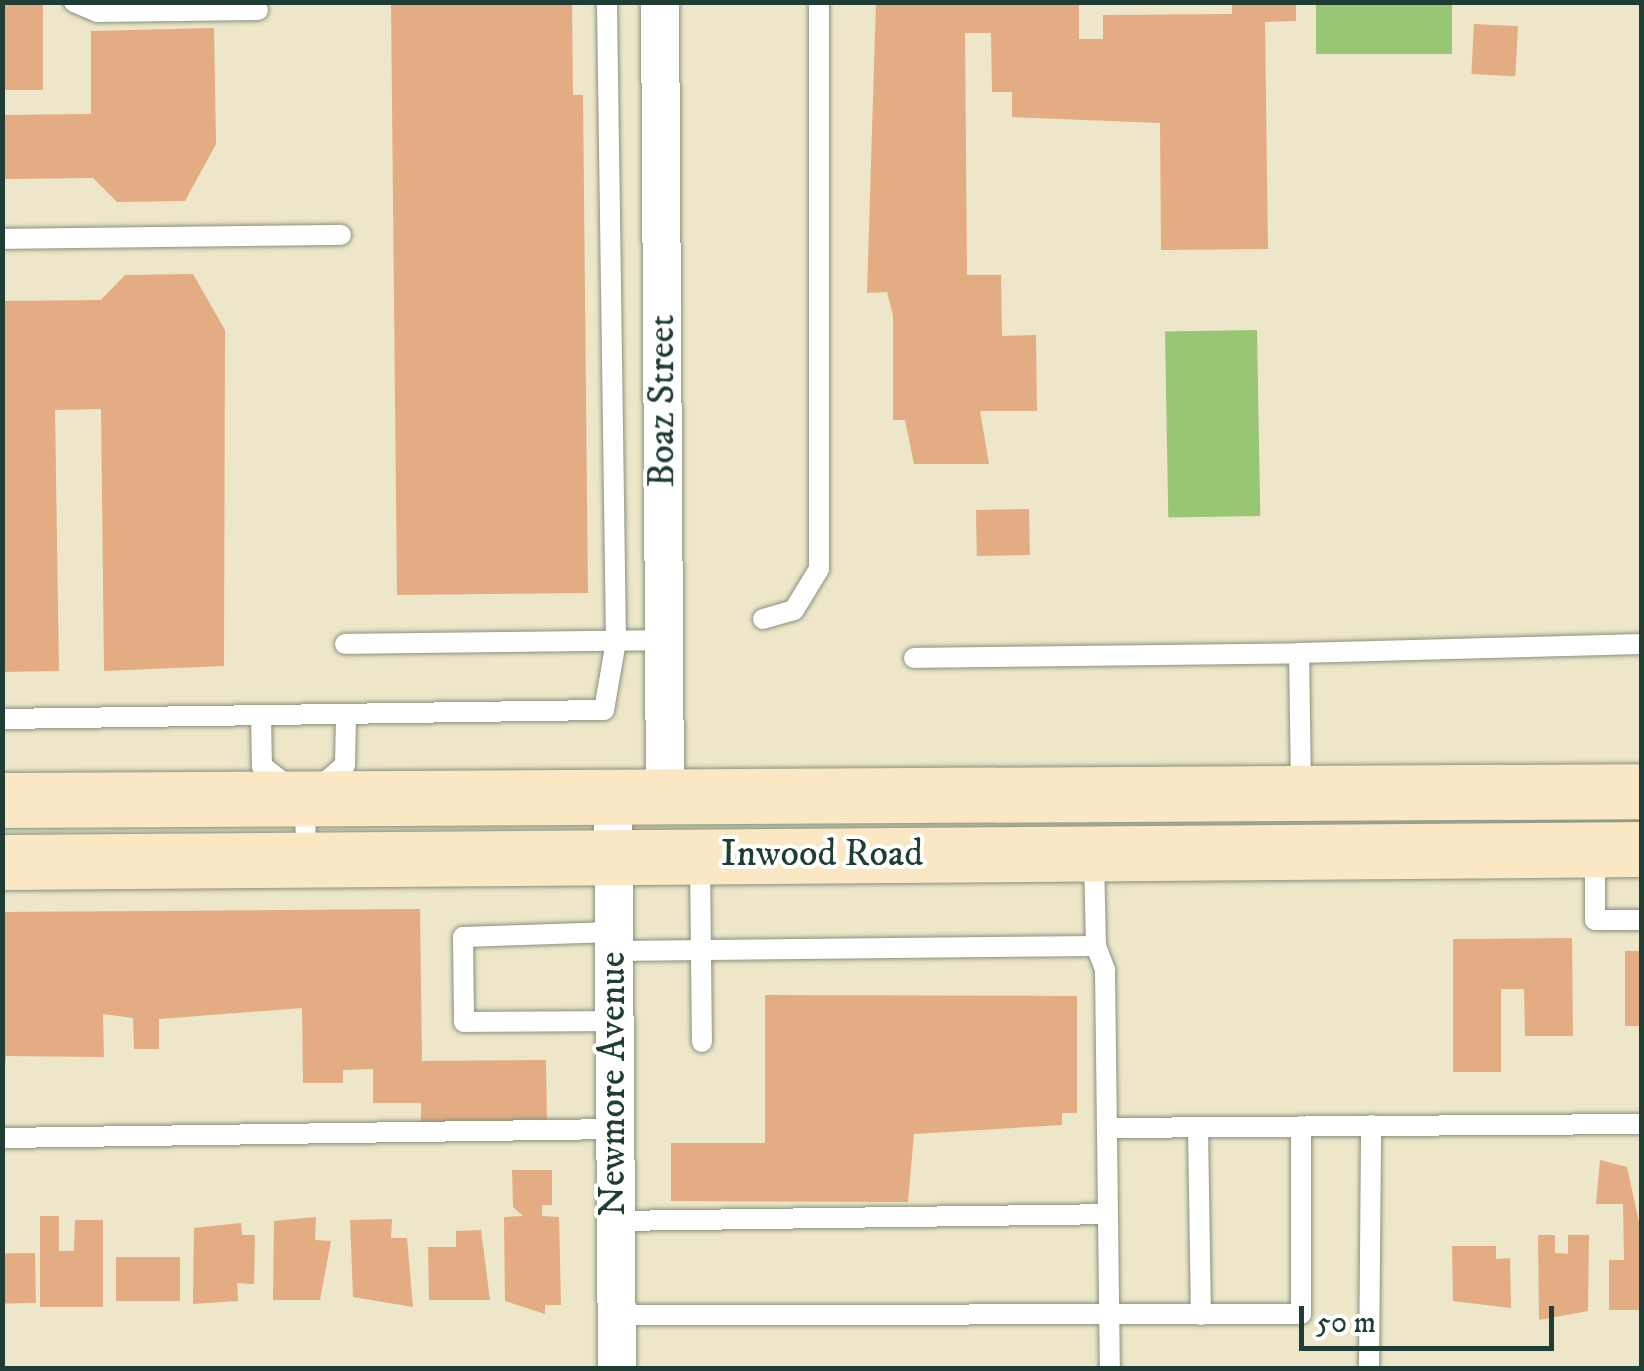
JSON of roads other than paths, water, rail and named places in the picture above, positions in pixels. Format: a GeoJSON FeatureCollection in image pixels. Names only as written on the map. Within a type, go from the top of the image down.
{"type":"FeatureCollection","features":[{"type":"Feature","properties":{"kind":"main road","name":"Inwood Road"},"geometry":{"type":"LineString","coordinates":[[2,800],[1642,791]]}},
{"type":"Feature","properties":{"kind":"main road"},"geometry":{"type":"LineString","coordinates":[[639,799],[683,856]]}},
{"type":"Feature","properties":{"kind":"main road","name":"Inwood Road"},"geometry":{"type":"LineString","coordinates":[[2,862],[1618,849]]}},
{"type":"Feature","properties":{"kind":"street","name":"Boaz Street"},"geometry":{"type":"LineString","coordinates":[[639,799],[664,640],[660,2]]}},
{"type":"Feature","properties":{"kind":"street","name":"Newmore Avenue"},"geometry":{"type":"LineString","coordinates":[[616,1368],[613,858],[639,799]]}},
{"type":"Feature","properties":{"kind":"lane"},"geometry":{"type":"LineString","coordinates":[[74,2],[96,12],[258,10]]}},
{"type":"Feature","properties":{"kind":"lane"},"geometry":{"type":"LineString","coordinates":[[2,718],[593,715],[610,698],[616,642],[607,2]]}},
{"type":"Feature","properties":{"kind":"lane"},"geometry":{"type":"LineString","coordinates":[[763,619],[794,610],[819,570],[819,2]]}},
{"type":"Feature","properties":{"kind":"lane"},"geometry":{"type":"LineString","coordinates":[[2,239],[341,235]]}},
{"type":"Feature","properties":{"kind":"lane"},"geometry":{"type":"LineString","coordinates":[[345,644],[664,640]]}},
{"type":"Feature","properties":{"kind":"lane"},"geometry":{"type":"LineString","coordinates":[[914,658],[1642,644]]}},
{"type":"Feature","properties":{"kind":"lane"},"geometry":{"type":"LineString","coordinates":[[1299,652],[1301,790]]}},
{"type":"Feature","properties":{"kind":"lane"},"geometry":{"type":"LineString","coordinates":[[262,716],[262,766],[305,800]]}},
{"type":"Feature","properties":{"kind":"lane"},"geometry":{"type":"LineString","coordinates":[[306,858],[305,800],[345,765],[346,716]]}},
{"type":"Feature","properties":{"kind":"lane"},"geometry":{"type":"LineString","coordinates":[[1618,849],[1594,920],[1642,920]]}},
{"type":"Feature","properties":{"kind":"lane"},"geometry":{"type":"LineString","coordinates":[[1094,854],[1096,946],[1106,970],[1110,1368]]}},
{"type":"Feature","properties":{"kind":"lane"},"geometry":{"type":"LineString","coordinates":[[683,856],[700,949],[702,1042]]}},
{"type":"Feature","properties":{"kind":"lane"},"geometry":{"type":"LineString","coordinates":[[614,1021],[464,1022],[463,937],[700,949],[1096,946]]}},
{"type":"Feature","properties":{"kind":"lane"},"geometry":{"type":"LineString","coordinates":[[1107,1128],[1642,1124]]}},
{"type":"Feature","properties":{"kind":"lane"},"geometry":{"type":"LineString","coordinates":[[1370,1368],[1371,1125]]}},
{"type":"Feature","properties":{"kind":"lane"},"geometry":{"type":"LineString","coordinates":[[616,1315],[1301,1314],[1301,1126]]}},
{"type":"Feature","properties":{"kind":"lane"},"geometry":{"type":"LineString","coordinates":[[1198,1127],[1201,1315]]}},
{"type":"Feature","properties":{"kind":"lane"},"geometry":{"type":"LineString","coordinates":[[2,1138],[615,1130]]}},
{"type":"Feature","properties":{"kind":"lane"},"geometry":{"type":"LineString","coordinates":[[615,1221],[1108,1214]]}}]}
